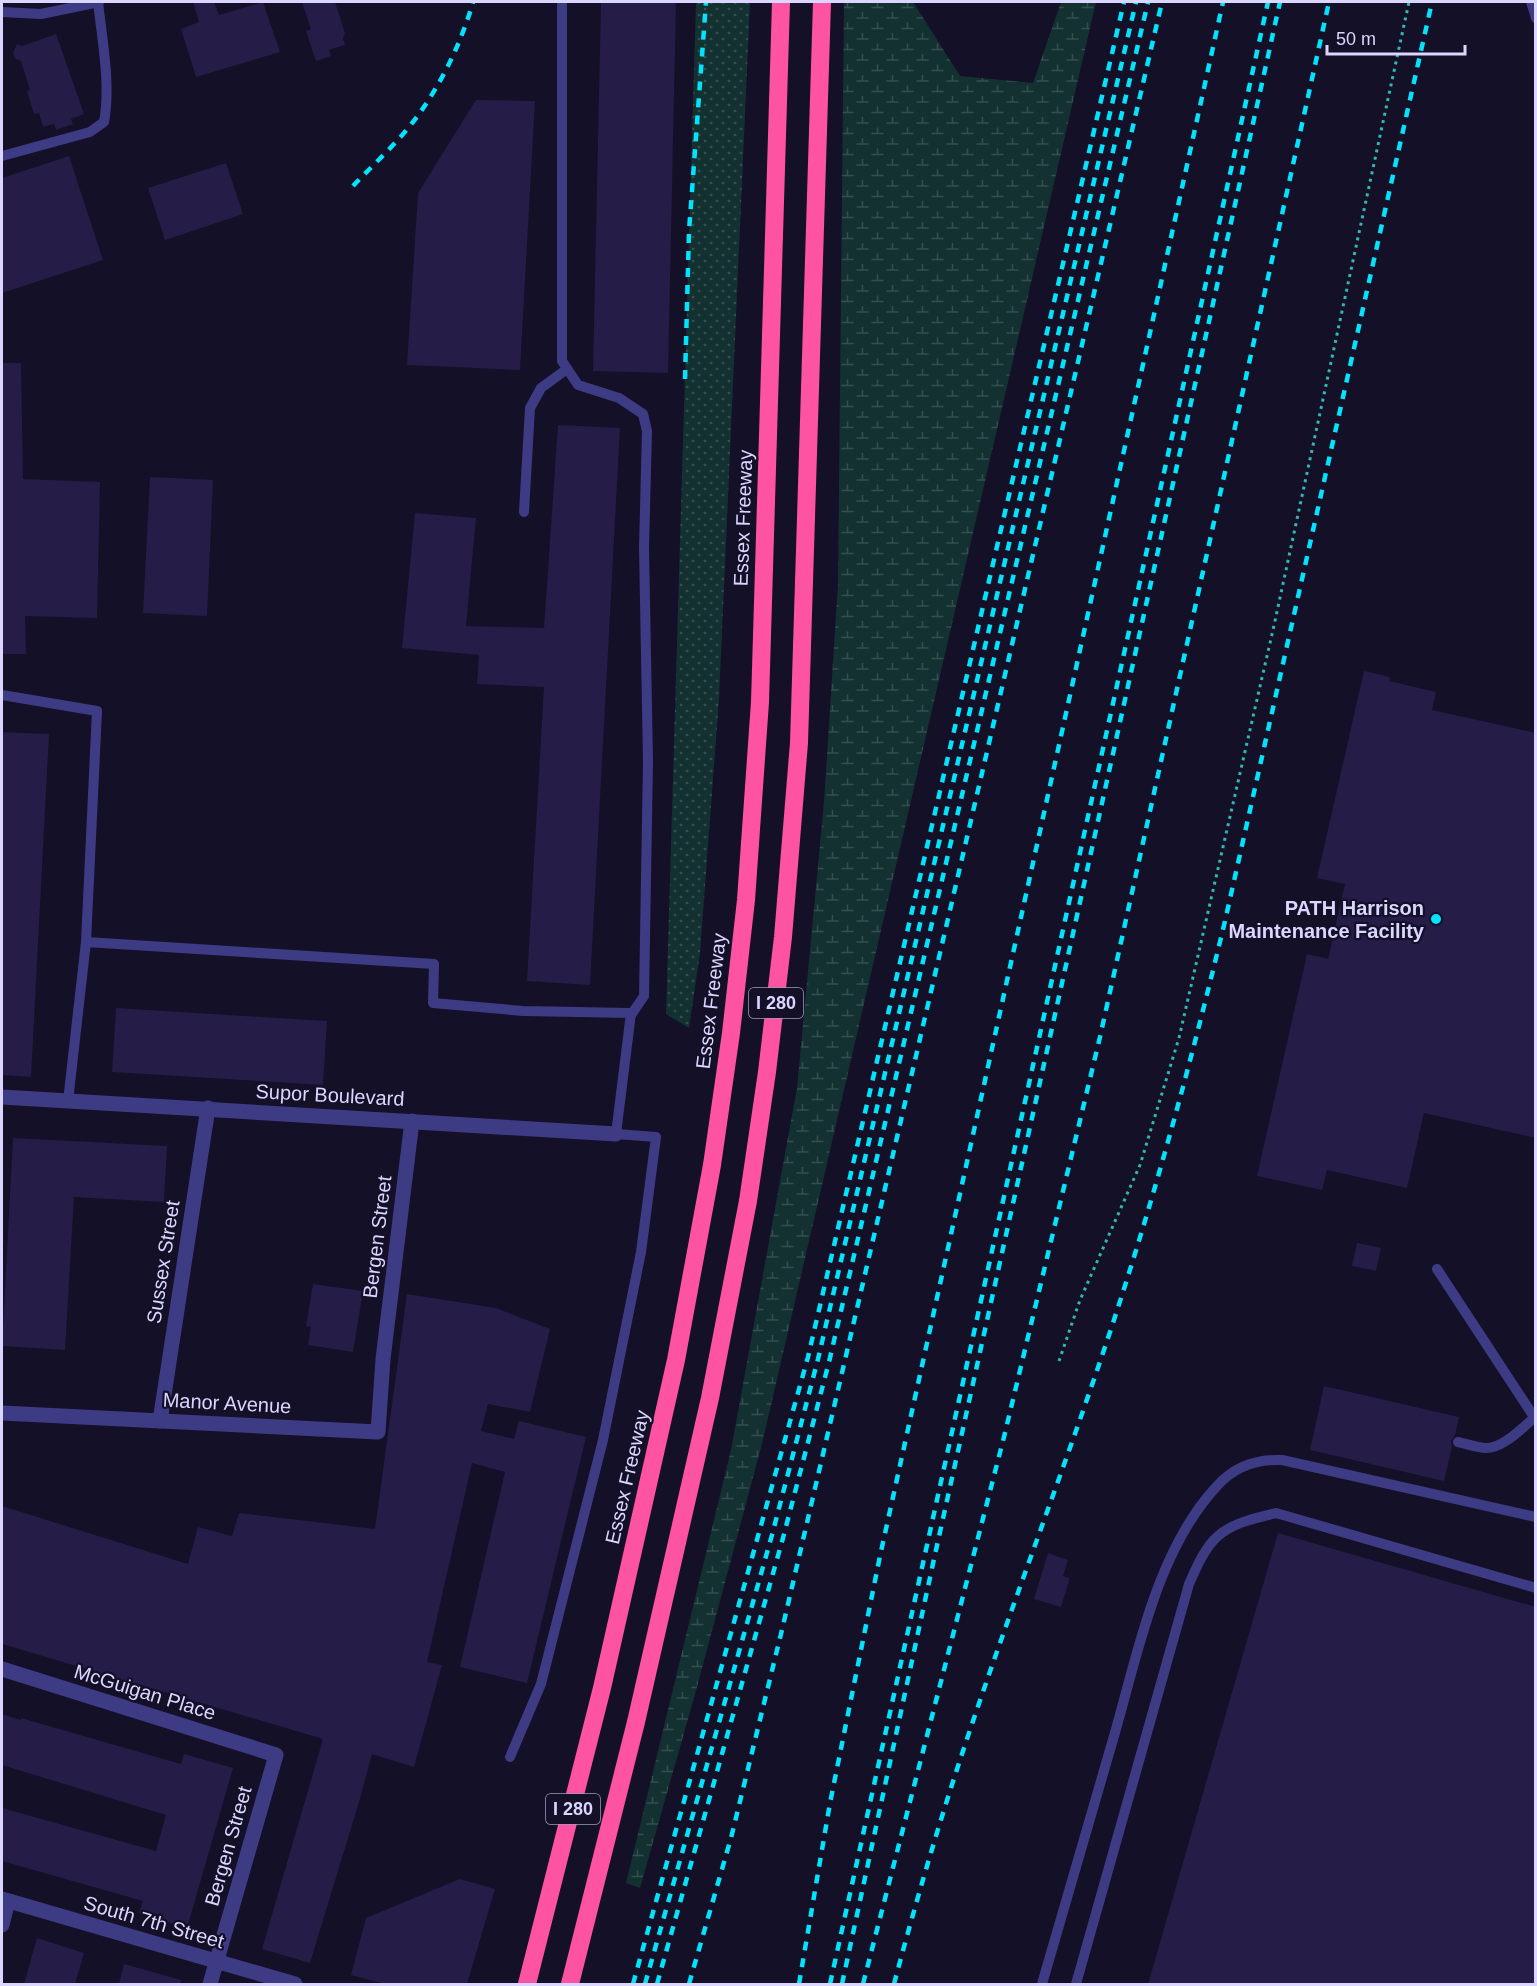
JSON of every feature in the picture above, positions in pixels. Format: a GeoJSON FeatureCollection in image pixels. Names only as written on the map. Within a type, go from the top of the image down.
{"type":"FeatureCollection","features":[{"type":"Feature","properties":{"kind":"highway","name":"Essex Freeway"},"geometry":{"type":"LineString","coordinates":[[526,1984],[602,1688],[676,1360],[708,1187],[731,1033],[746,900],[759,713],[781,2]]}},
{"type":"Feature","properties":{"kind":"highway","name":"I 280"},"geometry":{"type":"LineString","coordinates":[[570,1984],[633,1733],[710,1398],[748,1202],[770,1048],[789,874],[801,710],[822,2]]}},
{"type":"Feature","properties":{"kind":"highway"},"geometry":{"type":"LineString","coordinates":[[517,1984],[534,1959]]}},
{"type":"Feature","properties":{"kind":"street","name":"Supor Boulevard"},"geometry":{"type":"LineString","coordinates":[[2,1097],[616,1134]]}},
{"type":"Feature","properties":{"kind":"street","name":"Sussex Street"},"geometry":{"type":"LineString","coordinates":[[160,1421],[208,1108]]}},
{"type":"Feature","properties":{"kind":"street","name":"Bergen Street"},"geometry":{"type":"LineString","coordinates":[[383,1359],[412,1121]]}},
{"type":"Feature","properties":{"kind":"street","name":"Manor Avenue"},"geometry":{"type":"LineString","coordinates":[[2,1413],[378,1432],[383,1359]]}},
{"type":"Feature","properties":{"kind":"street","name":"McGuigan Place"},"geometry":{"type":"LineString","coordinates":[[2,1670],[276,1755]]}},
{"type":"Feature","properties":{"kind":"street","name":"Bergen Street"},"geometry":{"type":"LineString","coordinates":[[210,1984],[276,1755]]}},
{"type":"Feature","properties":{"kind":"street","name":"South 7th Street"},"geometry":{"type":"LineString","coordinates":[[5,1900],[295,1984]]}},
{"type":"Feature","properties":{"kind":"street"},"geometry":{"type":"LineString","coordinates":[[2,1925],[5,1900]]}},
{"type":"Feature","properties":{"kind":"lane"},"geometry":{"type":"LineString","coordinates":[[2,12],[40,14],[98,2],[107,109],[104,122],[90,132],[2,156]]}},
{"type":"Feature","properties":{"kind":"lane"},"geometry":{"type":"LineString","coordinates":[[562,2],[562,361],[578,385],[619,398],[643,414],[647,431],[644,548],[648,761],[644,996],[631,1015],[616,1134]]}},
{"type":"Feature","properties":{"kind":"lane"},"geometry":{"type":"LineString","coordinates":[[1531,2],[1536,18]]}},
{"type":"Feature","properties":{"kind":"lane"},"geometry":{"type":"LineString","coordinates":[[524,512],[530,408],[541,388],[567,369]]}},
{"type":"Feature","properties":{"kind":"lane"},"geometry":{"type":"LineString","coordinates":[[2,695],[97,711],[86,942],[68,1101]]}},
{"type":"Feature","properties":{"kind":"lane"},"geometry":{"type":"LineString","coordinates":[[86,942],[434,964],[433,1003],[523,1011],[631,1013],[631,1015]]}},
{"type":"Feature","properties":{"kind":"lane","name":"Supor Boulevard"},"geometry":{"type":"LineString","coordinates":[[510,1757],[541,1684],[603,1440],[641,1252],[656,1137],[616,1134]]}},
{"type":"Feature","properties":{"kind":"lane"},"geometry":{"type":"LineString","coordinates":[[1437,1269],[1535,1419],[1492,1448],[1458,1442]]}},
{"type":"Feature","properties":{"kind":"lane"},"geometry":{"type":"LineString","coordinates":[[1042,1984],[1154,1600],[1181,1538],[1195,1514],[1223,1479],[1253,1463],[1282,1460],[1536,1517]]}},
{"type":"Feature","properties":{"kind":"lane"},"geometry":{"type":"LineString","coordinates":[[1076,1984],[1189,1584],[1200,1561],[1218,1536],[1245,1521],[1276,1513],[1536,1588]]}},
{"type":"Feature","properties":{"kind":"path"},"geometry":{"type":"LineString","coordinates":[[1059,1361],[1080,1300],[1140,1165],[1179,1038],[1271,642],[1408,2]]}},
{"type":"Feature","properties":{"kind":"green space"},"geometry":{"type":"Polygon","coordinates":[[[696,2],[750,2],[719,699],[700,953],[689,1028],[666,1014],[696,2]]]}},
{"type":"Feature","properties":{"kind":"green space"},"geometry":{"type":"Polygon","coordinates":[[[844,2],[913,2],[960,76],[1033,83],[1061,2],[1096,2],[762,1444],[640,1888],[626,1883],[731,1450],[797,1088],[824,802],[838,584],[844,2]]]}},
{"type":"Feature","properties":{"kind":"building"},"geometry":{"type":"Polygon","coordinates":[[[193,2],[214,2],[219,15],[263,2],[280,52],[196,77],[181,29],[199,22],[193,2]]]}},
{"type":"Feature","properties":{"kind":"building"},"geometry":{"type":"Polygon","coordinates":[[[302,2],[335,2],[345,33],[343,39],[345,45],[329,50],[331,56],[316,61],[306,31],[311,29],[302,2]]]}},
{"type":"Feature","properties":{"kind":"building"},"geometry":{"type":"Polygon","coordinates":[[[601,2],[676,2],[668,373],[593,371],[601,2]]]}},
{"type":"Feature","properties":{"kind":"building"},"geometry":{"type":"Polygon","coordinates":[[[56,34],[84,114],[71,119],[73,124],[56,130],[54,124],[43,127],[39,113],[34,114],[27,91],[30,90],[21,61],[16,59],[13,53],[17,44],[22,46],[56,34]]]}},
{"type":"Feature","properties":{"kind":"building"},"geometry":{"type":"Polygon","coordinates":[[[476,100],[535,101],[520,370],[407,365],[418,193],[476,100]]]}},
{"type":"Feature","properties":{"kind":"building"},"geometry":{"type":"Polygon","coordinates":[[[69,156],[103,260],[2,293],[2,178],[69,156]]]}},
{"type":"Feature","properties":{"kind":"building"},"geometry":{"type":"Polygon","coordinates":[[[226,163],[243,214],[165,240],[148,188],[226,163]]]}},
{"type":"Feature","properties":{"kind":"building"},"geometry":{"type":"Polygon","coordinates":[[[2,363],[21,363],[23,479],[100,482],[97,618],[25,616],[26,654],[2,654],[2,363]]]}},
{"type":"Feature","properties":{"kind":"building"},"geometry":{"type":"Polygon","coordinates":[[[558,425],[620,428],[590,985],[527,981],[544,687],[477,684],[479,655],[402,648],[415,513],[476,518],[466,626],[544,628],[558,425]]]}},
{"type":"Feature","properties":{"kind":"building"},"geometry":{"type":"Polygon","coordinates":[[[150,477],[213,480],[207,616],[143,613],[150,477]]]}},
{"type":"Feature","properties":{"kind":"building","name":"PATH Harrison Maintenance Facility"},"geometry":{"type":"Polygon","coordinates":[[[1364,671],[1390,677],[1389,681],[1436,692],[1432,710],[1536,733],[1536,1138],[1424,1113],[1407,1188],[1327,1170],[1322,1190],[1257,1176],[1307,954],[1328,959],[1345,884],[1317,878],[1364,671]]]}},
{"type":"Feature","properties":{"kind":"building"},"geometry":{"type":"Polygon","coordinates":[[[2,732],[49,734],[31,1077],[2,1075],[2,732]]]}},
{"type":"Feature","properties":{"kind":"building"},"geometry":{"type":"Polygon","coordinates":[[[116,1008],[327,1021],[323,1085],[112,1072],[116,1008]]]}},
{"type":"Feature","properties":{"kind":"building"},"geometry":{"type":"Polygon","coordinates":[[[13,1138],[167,1146],[164,1202],[74,1197],[65,1350],[2,1346],[13,1138]]]}},
{"type":"Feature","properties":{"kind":"building"},"geometry":{"type":"Polygon","coordinates":[[[1357,1243],[1381,1248],[1376,1271],[1352,1266],[1357,1243]]]}},
{"type":"Feature","properties":{"kind":"building"},"geometry":{"type":"Polygon","coordinates":[[[313,1284],[363,1291],[353,1352],[308,1345],[311,1327],[306,1326],[313,1284]]]}},
{"type":"Feature","properties":{"kind":"building"},"geometry":{"type":"Polygon","coordinates":[[[407,1294],[496,1308],[550,1329],[530,1412],[488,1404],[481,1431],[514,1439],[519,1421],[586,1437],[527,1683],[460,1667],[505,1472],[472,1463],[427,1662],[442,1665],[414,1767],[372,1754],[310,1963],[262,1949],[323,1739],[2,1644],[2,1506],[188,1564],[198,1527],[232,1536],[239,1513],[375,1529],[407,1294]]]}},
{"type":"Feature","properties":{"kind":"building"},"geometry":{"type":"Polygon","coordinates":[[[1324,1386],[1459,1417],[1455,1435],[1451,1441],[1452,1447],[1444,1481],[1310,1450],[1324,1386]]]}},
{"type":"Feature","properties":{"kind":"building"},"geometry":{"type":"Polygon","coordinates":[[[1278,1533],[1536,1607],[1536,1984],[1148,1984],[1278,1533]]]}},
{"type":"Feature","properties":{"kind":"building"},"geometry":{"type":"Polygon","coordinates":[[[1048,1553],[1068,1560],[1063,1576],[1070,1578],[1061,1607],[1034,1599],[1048,1553]]]}},
{"type":"Feature","properties":{"kind":"building"},"geometry":{"type":"Polygon","coordinates":[[[2,1714],[181,1764],[184,1754],[233,1768],[187,1928],[139,1913],[143,1901],[2,1861],[2,1808],[156,1851],[166,1815],[2,1765],[2,1714]]]}},
{"type":"Feature","properties":{"kind":"building"},"geometry":{"type":"Polygon","coordinates":[[[460,1879],[495,1889],[467,1984],[385,1984],[351,1975],[366,1918],[460,1879]]]}},
{"type":"Feature","properties":{"kind":"building"},"geometry":{"type":"Polygon","coordinates":[[[37,1938],[84,1953],[75,1984],[24,1984],[37,1938]]]}},
{"type":"Feature","properties":{"kind":"building"},"geometry":{"type":"Polygon","coordinates":[[[124,1964],[181,1980],[180,1984],[119,1984],[124,1964]]]}},
{"type":"Feature","properties":{"kind":"railway"},"geometry":{"type":"LineString","coordinates":[[353,186],[391,147],[423,109],[456,49],[473,2]]}},
{"type":"Feature","properties":{"kind":"railway"},"geometry":{"type":"LineString","coordinates":[[685,379],[689,231],[706,2]]}},
{"type":"Feature","properties":{"kind":"railway"},"geometry":{"type":"LineString","coordinates":[[633,1984],[808,1357],[1124,2]]}},
{"type":"Feature","properties":{"kind":"railway"},"geometry":{"type":"LineString","coordinates":[[645,1984],[772,1535],[818,1359],[1136,2]]}},
{"type":"Feature","properties":{"kind":"railway"},"geometry":{"type":"LineString","coordinates":[[657,1984],[783,1538],[829,1362],[1148,2]]}},
{"type":"Feature","properties":{"kind":"railway"},"geometry":{"type":"LineString","coordinates":[[689,1984],[731,1838],[781,1634],[1162,2]]}},
{"type":"Feature","properties":{"kind":"railway"},"geometry":{"type":"LineString","coordinates":[[799,1984],[830,1803],[880,1556],[1223,2]]}},
{"type":"Feature","properties":{"kind":"railway"},"geometry":{"type":"LineString","coordinates":[[830,1984],[1268,2]]}},
{"type":"Feature","properties":{"kind":"railway"},"geometry":{"type":"LineString","coordinates":[[842,1984],[934,1559],[1280,2]]}},
{"type":"Feature","properties":{"kind":"railway"},"geometry":{"type":"LineString","coordinates":[[863,1984],[1004,1437],[1100,1037],[1329,2]]}},
{"type":"Feature","properties":{"kind":"railway"},"geometry":{"type":"LineString","coordinates":[[894,1984],[927,1866],[964,1748],[1124,1289],[1185,1080],[1225,921],[1432,2]]}},
{"type":"Feature","properties":{"kind":"place","name":"PATH Harrison Maintenance Facility"},"geometry":{"type":"Point","coordinates":[1436,919]}}]}
